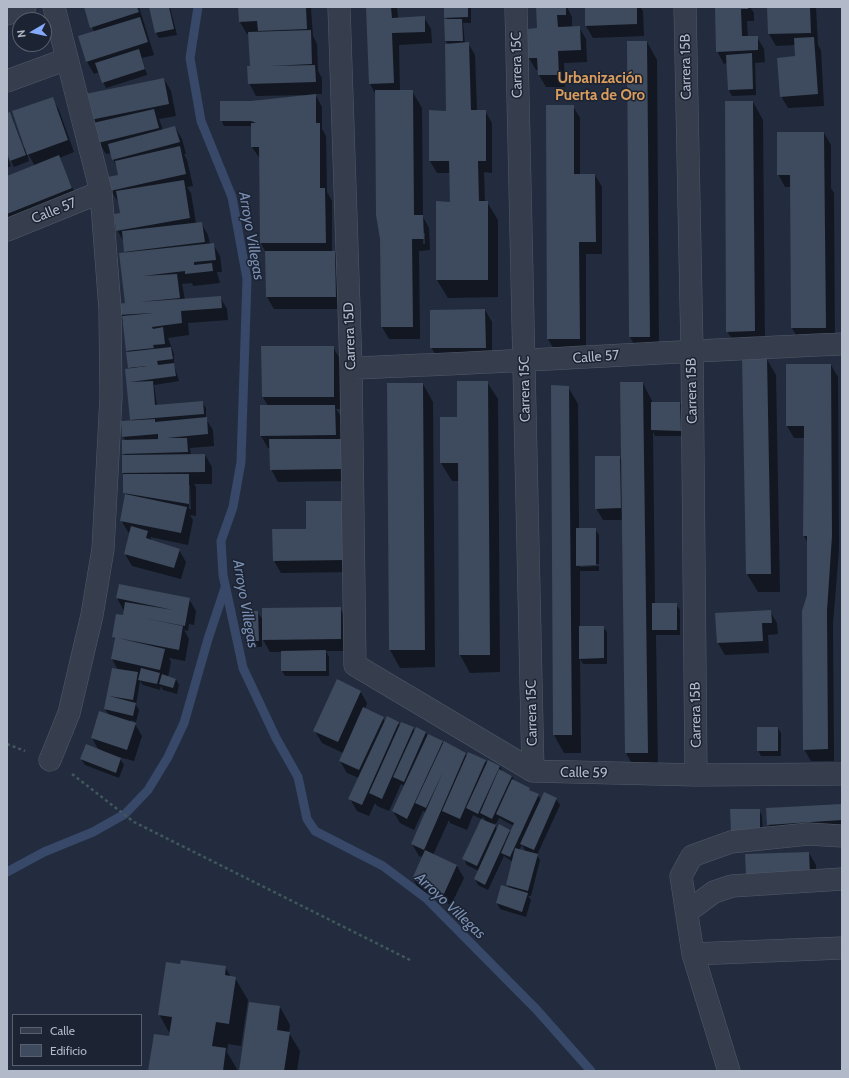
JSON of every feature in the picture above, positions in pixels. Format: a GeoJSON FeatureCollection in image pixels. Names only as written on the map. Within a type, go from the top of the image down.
{"type":"FeatureCollection","features":[{"type":"Feature","properties":{"kind":"street"},"geometry":{"type":"LineString","coordinates":[[7,14],[24,7]]}},
{"type":"Feature","properties":{"kind":"street"},"geometry":{"type":"LineString","coordinates":[[50,760],[69,713],[92,615],[103,549],[111,397],[110,317],[101,192],[54,7]]}},
{"type":"Feature","properties":{"kind":"street","name":"Carrera 15D"},"geometry":{"type":"LineString","coordinates":[[339,7],[351,368],[355,665]]}},
{"type":"Feature","properties":{"kind":"street","name":"Carrera 15C"},"geometry":{"type":"LineString","coordinates":[[516,7],[533,771]]}},
{"type":"Feature","properties":{"kind":"street","name":"Carrera 15B"},"geometry":{"type":"LineString","coordinates":[[685,7],[692,350],[696,776]]}},
{"type":"Feature","properties":{"kind":"street"},"geometry":{"type":"LineString","coordinates":[[7,81],[67,59]]}},
{"type":"Feature","properties":{"kind":"street","name":"Calle 57"},"geometry":{"type":"LineString","coordinates":[[7,230],[101,192]]}},
{"type":"Feature","properties":{"kind":"street","name":"Calle 57"},"geometry":{"type":"LineString","coordinates":[[351,368],[524,362],[692,350],[842,344]]}},
{"type":"Feature","properties":{"kind":"street","name":"Calle 59"},"geometry":{"type":"LineString","coordinates":[[355,665],[533,771],[696,776],[842,774]]}},
{"type":"Feature","properties":{"kind":"street"},"geometry":{"type":"LineString","coordinates":[[729,1071],[693,954],[681,876],[692,856],[731,842],[808,834],[842,836]]}},
{"type":"Feature","properties":{"kind":"street"},"geometry":{"type":"LineString","coordinates":[[686,912],[714,892],[732,886],[842,879]]}},
{"type":"Feature","properties":{"kind":"street"},"geometry":{"type":"LineString","coordinates":[[693,954],[842,948]]}},
{"type":"Feature","properties":{"kind":"path"},"geometry":{"type":"LineString","coordinates":[[102,797],[134,822],[412,961]]}},
{"type":"Feature","properties":{"kind":"building"},"geometry":{"type":"Polygon","coordinates":[[[84,7],[137,7],[139,12],[90,28],[84,7]]]}},
{"type":"Feature","properties":{"kind":"building"},"geometry":{"type":"Polygon","coordinates":[[[149,7],[169,7],[174,29],[155,33],[149,7]]]}},
{"type":"Feature","properties":{"kind":"building"},"geometry":{"type":"Polygon","coordinates":[[[238,7],[306,7],[307,29],[258,31],[257,21],[239,22],[238,7]]]}},
{"type":"Feature","properties":{"kind":"building"},"geometry":{"type":"Polygon","coordinates":[[[366,7],[391,7],[392,18],[425,16],[425,32],[392,33],[394,83],[369,84],[366,7]]]}},
{"type":"Feature","properties":{"kind":"building"},"geometry":{"type":"Polygon","coordinates":[[[444,7],[468,7],[468,17],[444,18],[444,7]]]}},
{"type":"Feature","properties":{"kind":"building"},"geometry":{"type":"Polygon","coordinates":[[[536,7],[566,7],[566,15],[557,15],[558,27],[580,26],[581,50],[558,51],[559,75],[538,75],[537,58],[528,58],[527,29],[537,28],[536,7]]]}},
{"type":"Feature","properties":{"kind":"building"},"geometry":{"type":"Polygon","coordinates":[[[637,7],[637,24],[585,26],[585,8],[637,7]]]}},
{"type":"Feature","properties":{"kind":"building"},"geometry":{"type":"Polygon","coordinates":[[[715,7],[748,7],[748,9],[741,9],[742,36],[758,36],[758,50],[716,52],[715,7]]]}},
{"type":"Feature","properties":{"kind":"building"},"geometry":{"type":"Polygon","coordinates":[[[767,7],[810,7],[811,33],[768,34],[767,7]]]}},
{"type":"Feature","properties":{"kind":"building"},"geometry":{"type":"Polygon","coordinates":[[[140,17],[148,42],[86,62],[78,36],[140,17]]]}},
{"type":"Feature","properties":{"kind":"building"},"geometry":{"type":"Polygon","coordinates":[[[444,19],[462,19],[463,41],[445,41],[444,19]]]}},
{"type":"Feature","properties":{"kind":"building"},"geometry":{"type":"Polygon","coordinates":[[[311,30],[312,64],[271,66],[315,65],[316,82],[248,84],[247,66],[250,66],[248,32],[311,30]]]}},
{"type":"Feature","properties":{"kind":"building"},"geometry":{"type":"Polygon","coordinates":[[[814,37],[818,94],[780,97],[777,58],[795,56],[794,38],[814,37]]]}},
{"type":"Feature","properties":{"kind":"building"},"geometry":{"type":"Polygon","coordinates":[[[627,41],[647,41],[650,337],[629,337],[627,41]]]}},
{"type":"Feature","properties":{"kind":"building"},"geometry":{"type":"Polygon","coordinates":[[[469,42],[471,110],[486,110],[486,161],[478,161],[479,201],[488,201],[488,280],[436,280],[436,201],[450,202],[449,161],[429,161],[429,110],[446,111],[445,44],[469,42]]]}},
{"type":"Feature","properties":{"kind":"building"},"geometry":{"type":"Polygon","coordinates":[[[139,49],[145,69],[102,83],[95,63],[139,49]]]}},
{"type":"Feature","properties":{"kind":"building"},"geometry":{"type":"Polygon","coordinates":[[[752,53],[753,89],[728,90],[726,55],[752,53]]]}},
{"type":"Feature","properties":{"kind":"building"},"geometry":{"type":"Polygon","coordinates":[[[164,78],[169,104],[90,120],[85,94],[164,78]]]}},
{"type":"Feature","properties":{"kind":"building"},"geometry":{"type":"Polygon","coordinates":[[[375,90],[413,90],[414,215],[423,215],[424,239],[412,239],[413,327],[381,327],[380,239],[376,215],[375,90]]]}},
{"type":"Feature","properties":{"kind":"building"},"geometry":{"type":"Polygon","coordinates":[[[316,94],[316,123],[320,123],[320,188],[325,188],[326,243],[260,243],[259,147],[251,147],[251,123],[256,123],[251,121],[220,121],[220,101],[251,101],[316,94]]]}},
{"type":"Feature","properties":{"kind":"building"},"geometry":{"type":"Polygon","coordinates":[[[53,97],[68,140],[27,155],[12,111],[53,97]]]}},
{"type":"Feature","properties":{"kind":"building"},"geometry":{"type":"Polygon","coordinates":[[[725,101],[753,101],[755,331],[726,332],[725,101]]]}},
{"type":"Feature","properties":{"kind":"building"},"geometry":{"type":"Polygon","coordinates":[[[546,105],[574,105],[574,174],[595,174],[596,242],[579,242],[580,339],[547,339],[546,105]]]}},
{"type":"Feature","properties":{"kind":"building"},"geometry":{"type":"Polygon","coordinates":[[[154,109],[159,128],[98,143],[93,123],[154,109]]]}},
{"type":"Feature","properties":{"kind":"building"},"geometry":{"type":"Polygon","coordinates":[[[10,112],[26,155],[10,161],[7,153],[7,113],[10,112]]]}},
{"type":"Feature","properties":{"kind":"building"},"geometry":{"type":"Polygon","coordinates":[[[175,126],[180,142],[112,160],[108,144],[175,126]]]}},
{"type":"Feature","properties":{"kind":"building"},"geometry":{"type":"Polygon","coordinates":[[[777,132],[824,132],[826,328],[791,328],[790,175],[777,175],[777,132]]]}},
{"type":"Feature","properties":{"kind":"building"},"geometry":{"type":"Polygon","coordinates":[[[180,146],[186,174],[110,191],[107,177],[118,175],[115,161],[180,146]]]}},
{"type":"Feature","properties":{"kind":"building"},"geometry":{"type":"Polygon","coordinates":[[[59,155],[72,188],[7,214],[7,176],[59,155]]]}},
{"type":"Feature","properties":{"kind":"building"},"geometry":{"type":"Polygon","coordinates":[[[184,180],[190,218],[116,231],[114,214],[120,213],[116,191],[184,180]]]}},
{"type":"Feature","properties":{"kind":"building"},"geometry":{"type":"Polygon","coordinates":[[[202,222],[205,242],[124,252],[122,231],[202,222]]]}},
{"type":"Feature","properties":{"kind":"building"},"geometry":{"type":"Polygon","coordinates":[[[214,243],[216,260],[194,262],[194,265],[212,263],[213,271],[185,274],[185,271],[143,276],[177,274],[180,298],[139,302],[221,296],[222,308],[181,311],[182,323],[152,327],[153,329],[163,327],[165,344],[153,345],[154,348],[126,351],[122,316],[153,313],[118,315],[117,304],[125,303],[119,253],[214,243]]]}},
{"type":"Feature","properties":{"kind":"building"},"geometry":{"type":"Polygon","coordinates":[[[265,251],[335,251],[336,297],[266,297],[265,251]]]}},
{"type":"Feature","properties":{"kind":"building"},"geometry":{"type":"Polygon","coordinates":[[[485,309],[486,348],[430,348],[430,310],[485,309]]]}},
{"type":"Feature","properties":{"kind":"building"},"geometry":{"type":"Polygon","coordinates":[[[261,346],[334,346],[334,397],[262,397],[261,346]]]}},
{"type":"Feature","properties":{"kind":"building"},"geometry":{"type":"Polygon","coordinates":[[[171,347],[173,359],[157,361],[158,365],[174,363],[176,376],[130,382],[153,381],[155,405],[203,401],[204,414],[130,420],[125,369],[147,366],[128,368],[126,352],[171,347]]]}},
{"type":"Feature","properties":{"kind":"building"},"geometry":{"type":"Polygon","coordinates":[[[742,357],[767,357],[771,574],[746,574],[742,357]]]}},
{"type":"Feature","properties":{"kind":"building"},"geometry":{"type":"Polygon","coordinates":[[[786,364],[831,364],[832,536],[827,611],[828,749],[803,750],[802,611],[807,595],[807,536],[803,536],[804,426],[786,426],[786,364]]]}},
{"type":"Feature","properties":{"kind":"building"},"geometry":{"type":"Polygon","coordinates":[[[457,381],[488,381],[490,655],[459,655],[458,463],[440,463],[440,417],[457,417],[457,381]]]}},
{"type":"Feature","properties":{"kind":"building"},"geometry":{"type":"Polygon","coordinates":[[[620,382],[643,382],[648,753],[625,753],[620,382]]]}},
{"type":"Feature","properties":{"kind":"building"},"geometry":{"type":"Polygon","coordinates":[[[387,383],[423,383],[425,650],[389,650],[387,383]]]}},
{"type":"Feature","properties":{"kind":"building"},"geometry":{"type":"Polygon","coordinates":[[[551,385],[569,386],[572,735],[553,735],[551,385]]]}},
{"type":"Feature","properties":{"kind":"building"},"geometry":{"type":"Polygon","coordinates":[[[651,402],[680,402],[681,431],[651,430],[651,402]]]}},
{"type":"Feature","properties":{"kind":"building"},"geometry":{"type":"Polygon","coordinates":[[[260,405],[335,405],[336,435],[260,436],[260,405]]]}},
{"type":"Feature","properties":{"kind":"building"},"geometry":{"type":"Polygon","coordinates":[[[207,417],[208,434],[167,438],[187,438],[188,452],[122,454],[122,440],[158,439],[158,434],[122,437],[121,421],[155,419],[155,422],[207,417]]]}},
{"type":"Feature","properties":{"kind":"building"},"geometry":{"type":"Polygon","coordinates":[[[269,439],[342,439],[342,469],[270,470],[269,439]]]}},
{"type":"Feature","properties":{"kind":"building"},"geometry":{"type":"Polygon","coordinates":[[[205,454],[205,472],[122,473],[122,455],[205,454]]]}},
{"type":"Feature","properties":{"kind":"building"},"geometry":{"type":"Polygon","coordinates":[[[595,456],[620,456],[621,508],[595,509],[595,456]]]}},
{"type":"Feature","properties":{"kind":"building"},"geometry":{"type":"Polygon","coordinates":[[[123,474],[189,474],[189,504],[123,493],[123,474]]]}},
{"type":"Feature","properties":{"kind":"building"},"geometry":{"type":"Polygon","coordinates":[[[125,494],[187,507],[181,533],[120,521],[125,494]]]}},
{"type":"Feature","properties":{"kind":"building"},"geometry":{"type":"Polygon","coordinates":[[[306,501],[343,501],[346,560],[273,561],[272,529],[306,529],[306,501]]]}},
{"type":"Feature","properties":{"kind":"building"},"geometry":{"type":"Polygon","coordinates":[[[131,526],[148,531],[146,538],[180,549],[174,568],[124,554],[131,526]]]}},
{"type":"Feature","properties":{"kind":"building"},"geometry":{"type":"Polygon","coordinates":[[[576,528],[596,528],[596,565],[576,566],[576,528]]]}},
{"type":"Feature","properties":{"kind":"building"},"geometry":{"type":"Polygon","coordinates":[[[119,584],[190,598],[185,626],[143,618],[183,626],[179,650],[118,638],[165,649],[160,670],[111,659],[115,638],[112,637],[116,614],[123,615],[125,602],[173,610],[116,598],[119,584]]]}},
{"type":"Feature","properties":{"kind":"building"},"geometry":{"type":"Polygon","coordinates":[[[652,603],[677,603],[677,630],[652,630],[652,603]]]}},
{"type":"Feature","properties":{"kind":"building"},"geometry":{"type":"Polygon","coordinates":[[[341,607],[341,639],[262,640],[262,608],[341,607]]]}},
{"type":"Feature","properties":{"kind":"building"},"geometry":{"type":"Polygon","coordinates":[[[771,610],[772,623],[762,623],[763,641],[717,643],[715,613],[771,610]]]}},
{"type":"Feature","properties":{"kind":"building"},"geometry":{"type":"Polygon","coordinates":[[[248,611],[258,611],[259,641],[249,641],[248,611]]]}},
{"type":"Feature","properties":{"kind":"building"},"geometry":{"type":"Polygon","coordinates":[[[579,626],[604,626],[604,658],[579,659],[579,626]]]}},
{"type":"Feature","properties":{"kind":"building"},"geometry":{"type":"Polygon","coordinates":[[[326,650],[326,671],[281,671],[281,651],[326,650]]]}},
{"type":"Feature","properties":{"kind":"building"},"geometry":{"type":"Polygon","coordinates":[[[112,668],[138,672],[133,700],[109,696],[136,703],[133,716],[104,709],[112,668]]]}},
{"type":"Feature","properties":{"kind":"building"},"geometry":{"type":"Polygon","coordinates":[[[141,668],[160,673],[157,684],[138,680],[141,668]]]}},
{"type":"Feature","properties":{"kind":"building"},"geometry":{"type":"Polygon","coordinates":[[[162,674],[176,679],[173,688],[159,684],[162,674]]]}},
{"type":"Feature","properties":{"kind":"building"},"geometry":{"type":"Polygon","coordinates":[[[337,679],[361,691],[338,742],[313,731],[337,679]]]}},
{"type":"Feature","properties":{"kind":"building"},"geometry":{"type":"Polygon","coordinates":[[[363,707],[384,717],[359,770],[339,761],[363,707]]]}},
{"type":"Feature","properties":{"kind":"building"},"geometry":{"type":"Polygon","coordinates":[[[99,711],[136,723],[127,750],[91,738],[99,711]]]}},
{"type":"Feature","properties":{"kind":"building"},"geometry":{"type":"Polygon","coordinates":[[[387,716],[399,722],[362,805],[348,799],[387,716]]]}},
{"type":"Feature","properties":{"kind":"building"},"geometry":{"type":"Polygon","coordinates":[[[401,722],[414,727],[382,799],[369,793],[401,722]]]}},
{"type":"Feature","properties":{"kind":"building"},"geometry":{"type":"Polygon","coordinates":[[[416,727],[426,732],[404,782],[393,777],[416,727]]]}},
{"type":"Feature","properties":{"kind":"building"},"geometry":{"type":"Polygon","coordinates":[[[757,727],[778,727],[778,751],[757,751],[757,727]]]}},
{"type":"Feature","properties":{"kind":"building"},"geometry":{"type":"Polygon","coordinates":[[[428,734],[443,741],[407,819],[392,811],[428,734]]]}},
{"type":"Feature","properties":{"kind":"building"},"geometry":{"type":"Polygon","coordinates":[[[444,741],[466,753],[424,850],[411,844],[443,772],[426,808],[415,803],[444,741]]]}},
{"type":"Feature","properties":{"kind":"building"},"geometry":{"type":"Polygon","coordinates":[[[86,744],[121,758],[116,773],[80,759],[86,744]]]}},
{"type":"Feature","properties":{"kind":"building"},"geometry":{"type":"Polygon","coordinates":[[[468,752],[486,760],[460,819],[442,811],[468,752]]]}},
{"type":"Feature","properties":{"kind":"building"},"geometry":{"type":"Polygon","coordinates":[[[488,760],[500,766],[478,814],[466,808],[488,760]]]}},
{"type":"Feature","properties":{"kind":"building"},"geometry":{"type":"Polygon","coordinates":[[[499,769],[512,776],[492,819],[480,813],[499,769]]]}},
{"type":"Feature","properties":{"kind":"building"},"geometry":{"type":"Polygon","coordinates":[[[512,779],[530,788],[529,790],[539,794],[510,857],[501,853],[514,823],[496,814],[512,779]]]}},
{"type":"Feature","properties":{"kind":"building"},"geometry":{"type":"Polygon","coordinates":[[[544,792],[557,798],[534,850],[520,844],[544,792]]]}},
{"type":"Feature","properties":{"kind":"building"},"geometry":{"type":"Polygon","coordinates":[[[842,804],[842,820],[767,825],[766,808],[842,804]]]}},
{"type":"Feature","properties":{"kind":"building"},"geometry":{"type":"Polygon","coordinates":[[[730,809],[760,809],[760,833],[731,833],[730,809]]]}},
{"type":"Feature","properties":{"kind":"building"},"geometry":{"type":"Polygon","coordinates":[[[481,819],[496,825],[477,866],[462,859],[481,819]]]}},
{"type":"Feature","properties":{"kind":"building"},"geometry":{"type":"Polygon","coordinates":[[[499,824],[510,830],[485,885],[474,879],[499,824]]]}},
{"type":"Feature","properties":{"kind":"building"},"geometry":{"type":"Polygon","coordinates":[[[515,848],[538,854],[528,891],[506,885],[515,848]]]}},
{"type":"Feature","properties":{"kind":"building"},"geometry":{"type":"Polygon","coordinates":[[[425,850],[457,865],[444,894],[412,879],[425,850]]]}},
{"type":"Feature","properties":{"kind":"building"},"geometry":{"type":"Polygon","coordinates":[[[809,852],[810,875],[746,876],[745,854],[809,852]]]}},
{"type":"Feature","properties":{"kind":"building"},"geometry":{"type":"Polygon","coordinates":[[[501,885],[528,893],[522,912],[496,903],[501,885]]]}},
{"type":"Feature","properties":{"kind":"building"},"geometry":{"type":"Polygon","coordinates":[[[181,960],[226,966],[225,975],[236,977],[229,1024],[216,1022],[212,1046],[226,1048],[223,1071],[148,1071],[154,1034],[169,1036],[172,1017],[158,1015],[166,962],[180,964],[181,960]]]}},
{"type":"Feature","properties":{"kind":"building"},"geometry":{"type":"Polygon","coordinates":[[[249,1002],[280,1006],[277,1030],[290,1032],[284,1071],[239,1071],[249,1002]]]}},
{"type":"Feature","properties":{"kind":"waterway","name":"Arroyo Villegas"},"geometry":{"type":"LineString","coordinates":[[198,7],[190,58],[201,121],[232,197],[247,279],[241,462],[233,507],[221,541],[223,575],[243,668],[276,738],[298,777],[307,819],[315,831],[383,866],[427,899],[536,1009],[591,1071]]}},
{"type":"Feature","properties":{"kind":"waterway"},"geometry":{"type":"LineString","coordinates":[[7,872],[44,852],[93,832],[125,814],[148,790],[168,757],[184,723],[208,639],[225,588]]}},
{"type":"Feature","properties":{"kind":"district","name":"Urbanización Puerta de Oro"},"geometry":{"type":"Point","coordinates":[600,88]}}]}
